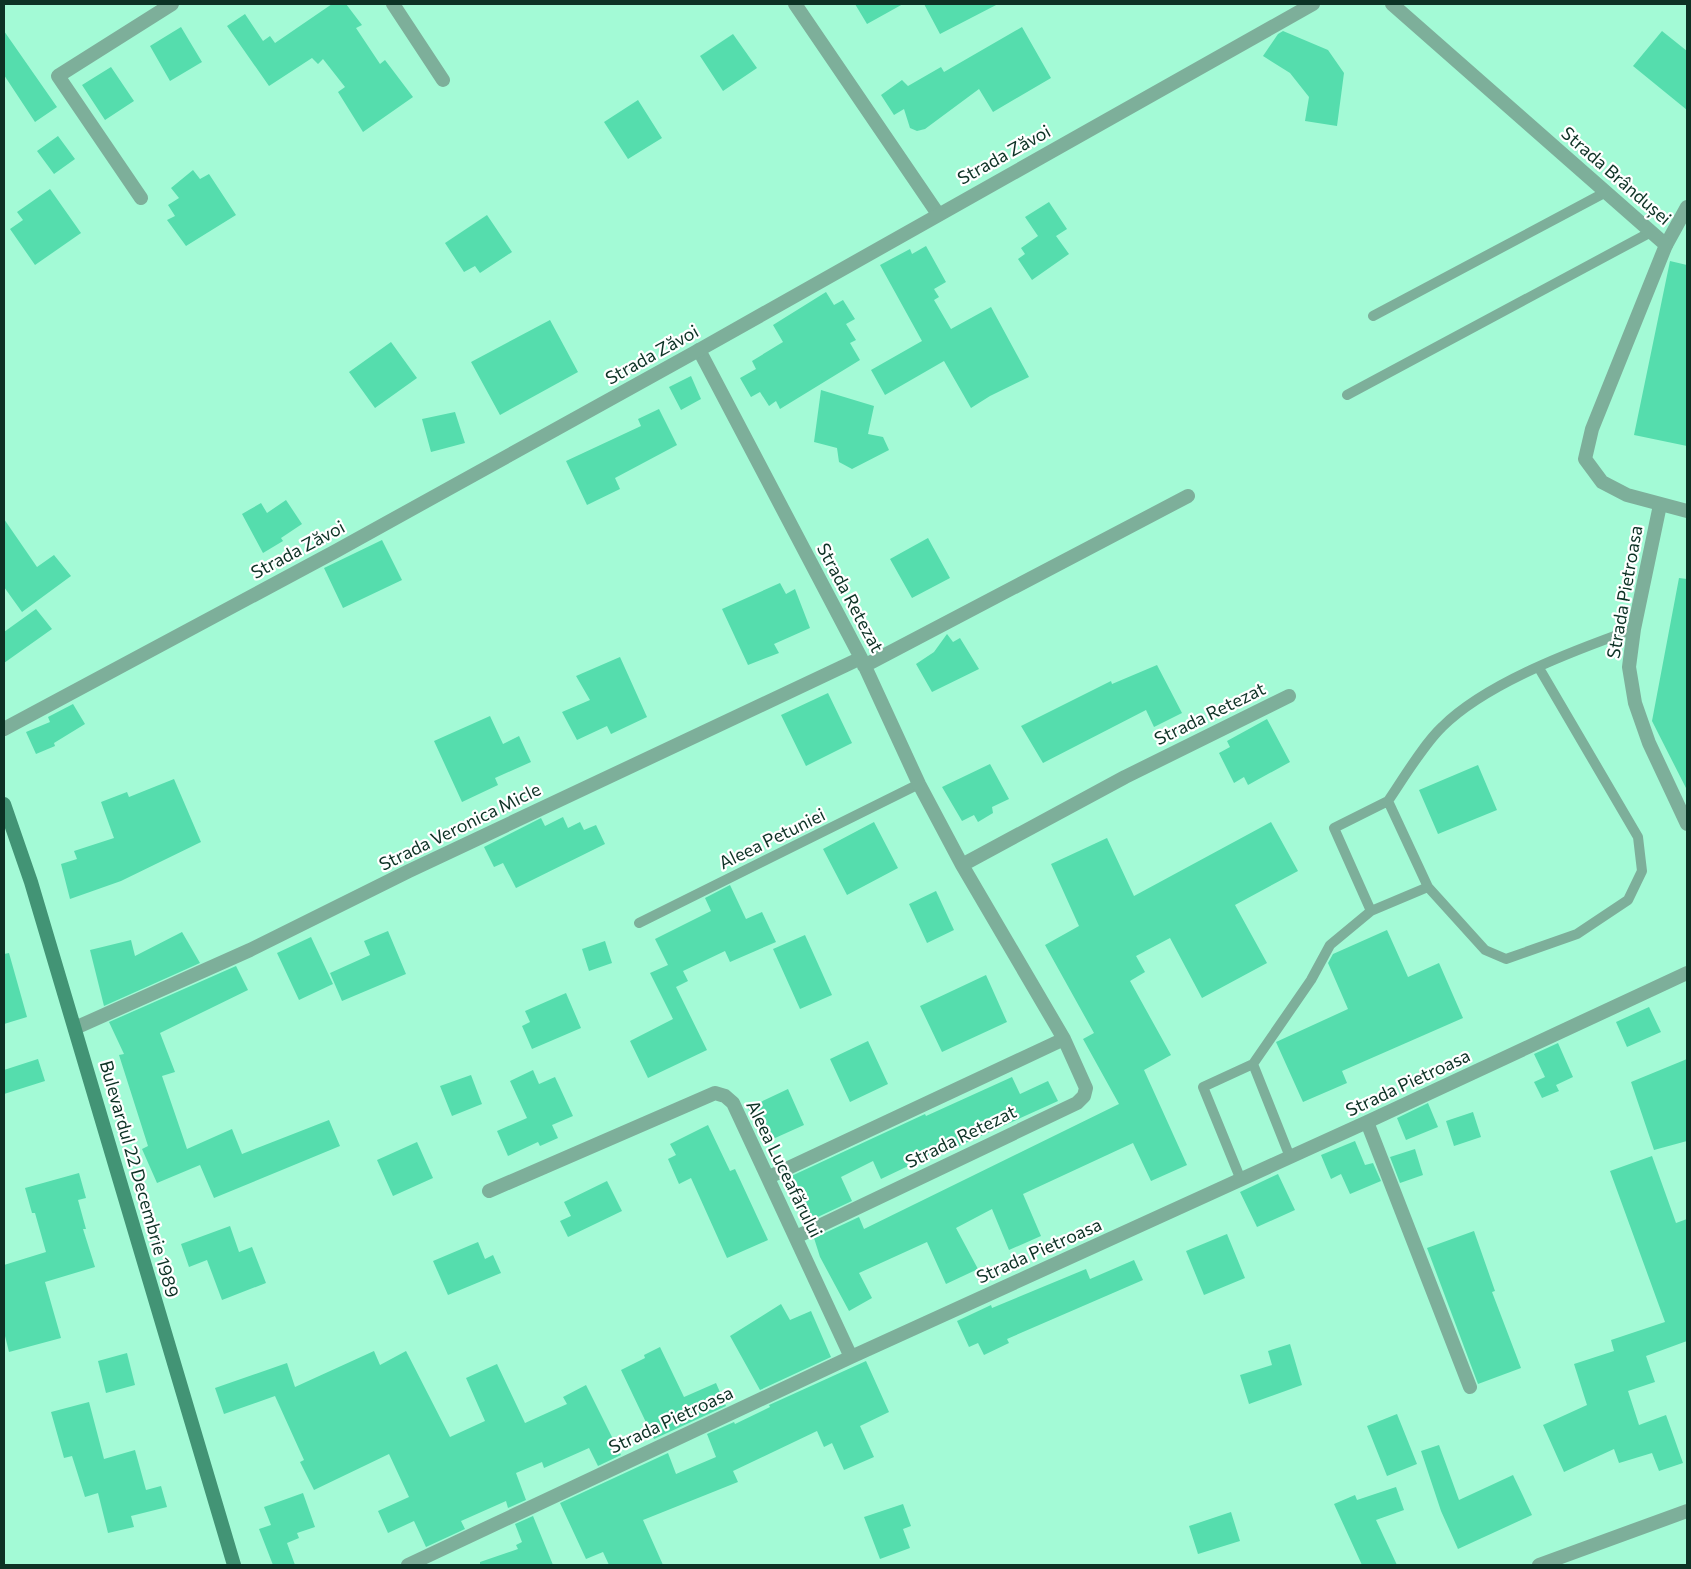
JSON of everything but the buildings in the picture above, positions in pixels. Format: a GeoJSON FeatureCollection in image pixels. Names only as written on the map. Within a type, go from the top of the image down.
{"type":"FeatureCollection","features":[{"type":"Feature","properties":{"kind":"main road","name":"Bulevardul 22 Decembrie 1989"},"geometry":{"type":"LineString","coordinates":[[4,804],[31,882],[234,1565]]}},
{"type":"Feature","properties":{"kind":"street"},"geometry":{"type":"LineString","coordinates":[[142,198],[58,76],[172,4]]}},
{"type":"Feature","properties":{"kind":"street"},"geometry":{"type":"LineString","coordinates":[[393,4],[443,80]]}},
{"type":"Feature","properties":{"kind":"street"},"geometry":{"type":"LineString","coordinates":[[795,4],[938,214]]}},
{"type":"Feature","properties":{"kind":"street","name":"Strada Zăvoi"},"geometry":{"type":"LineString","coordinates":[[4,728],[336,552],[1313,4]]}},
{"type":"Feature","properties":{"kind":"street","name":"Strada Brândușei"},"geometry":{"type":"LineString","coordinates":[[1392,4],[1666,245],[1592,429],[1585,459],[1602,482],[1627,495],[1687,511]]}},
{"type":"Feature","properties":{"kind":"street"},"geometry":{"type":"LineString","coordinates":[[1666,245],[1687,208]]}},
{"type":"Feature","properties":{"kind":"street","name":"Strada Retezat"},"geometry":{"type":"LineString","coordinates":[[699,350],[862,662],[919,784],[962,865],[1064,1039],[1086,1088],[1084,1096],[1077,1103],[796,1237]]}},
{"type":"Feature","properties":{"kind":"street","name":"Strada Veronica Micle"},"geometry":{"type":"LineString","coordinates":[[75,1028],[250,950],[409,871],[862,662],[1188,496]]}},
{"type":"Feature","properties":{"kind":"street","name":"Strada Pietroasa"},"geometry":{"type":"LineString","coordinates":[[1660,505],[1634,629],[1629,667],[1635,703],[1649,743],[1687,824]]}},
{"type":"Feature","properties":{"kind":"street","name":"Strada Retezat"},"geometry":{"type":"LineString","coordinates":[[962,865],[1125,777],[1289,696]]}},
{"type":"Feature","properties":{"kind":"street","name":"Strada Pietroasa"},"geometry":{"type":"LineString","coordinates":[[408,1565],[851,1356],[1241,1180],[1687,973]]}},
{"type":"Feature","properties":{"kind":"street"},"geometry":{"type":"LineString","coordinates":[[769,1177],[1064,1039]]}},
{"type":"Feature","properties":{"kind":"street","name":"Aleea Luceafărului"},"geometry":{"type":"LineString","coordinates":[[489,1191],[715,1093],[725,1096],[733,1103],[769,1177],[851,1356]]}},
{"type":"Feature","properties":{"kind":"street"},"geometry":{"type":"LineString","coordinates":[[1367,1122],[1470,1387]]}},
{"type":"Feature","properties":{"kind":"street"},"geometry":{"type":"LineString","coordinates":[[1539,1565],[1687,1511]]}},
{"type":"Feature","properties":{"kind":"lane"},"geometry":{"type":"LineString","coordinates":[[1372,316],[1606,192]]}},
{"type":"Feature","properties":{"kind":"lane"},"geometry":{"type":"LineString","coordinates":[[1347,395],[1651,232]]}},
{"type":"Feature","properties":{"kind":"lane"},"geometry":{"type":"LineString","coordinates":[[1371,911],[1334,828],[1388,801],[1441,727],[1478,698],[1588,646],[1634,629]]}},
{"type":"Feature","properties":{"kind":"lane"},"geometry":{"type":"LineString","coordinates":[[1388,801],[1428,887],[1485,950],[1506,959],[1576,934],[1628,900],[1642,870],[1638,837],[1539,668]]}},
{"type":"Feature","properties":{"kind":"lane","name":"Aleea Petuniei"},"geometry":{"type":"LineString","coordinates":[[639,923],[919,784]]}},
{"type":"Feature","properties":{"kind":"lane"},"geometry":{"type":"LineString","coordinates":[[1241,1180],[1203,1088],[1254,1064],[1311,980],[1330,945],[1371,911],[1428,887]]}},
{"type":"Feature","properties":{"kind":"lane"},"geometry":{"type":"LineString","coordinates":[[1254,1064],[1290,1157]]}}]}
